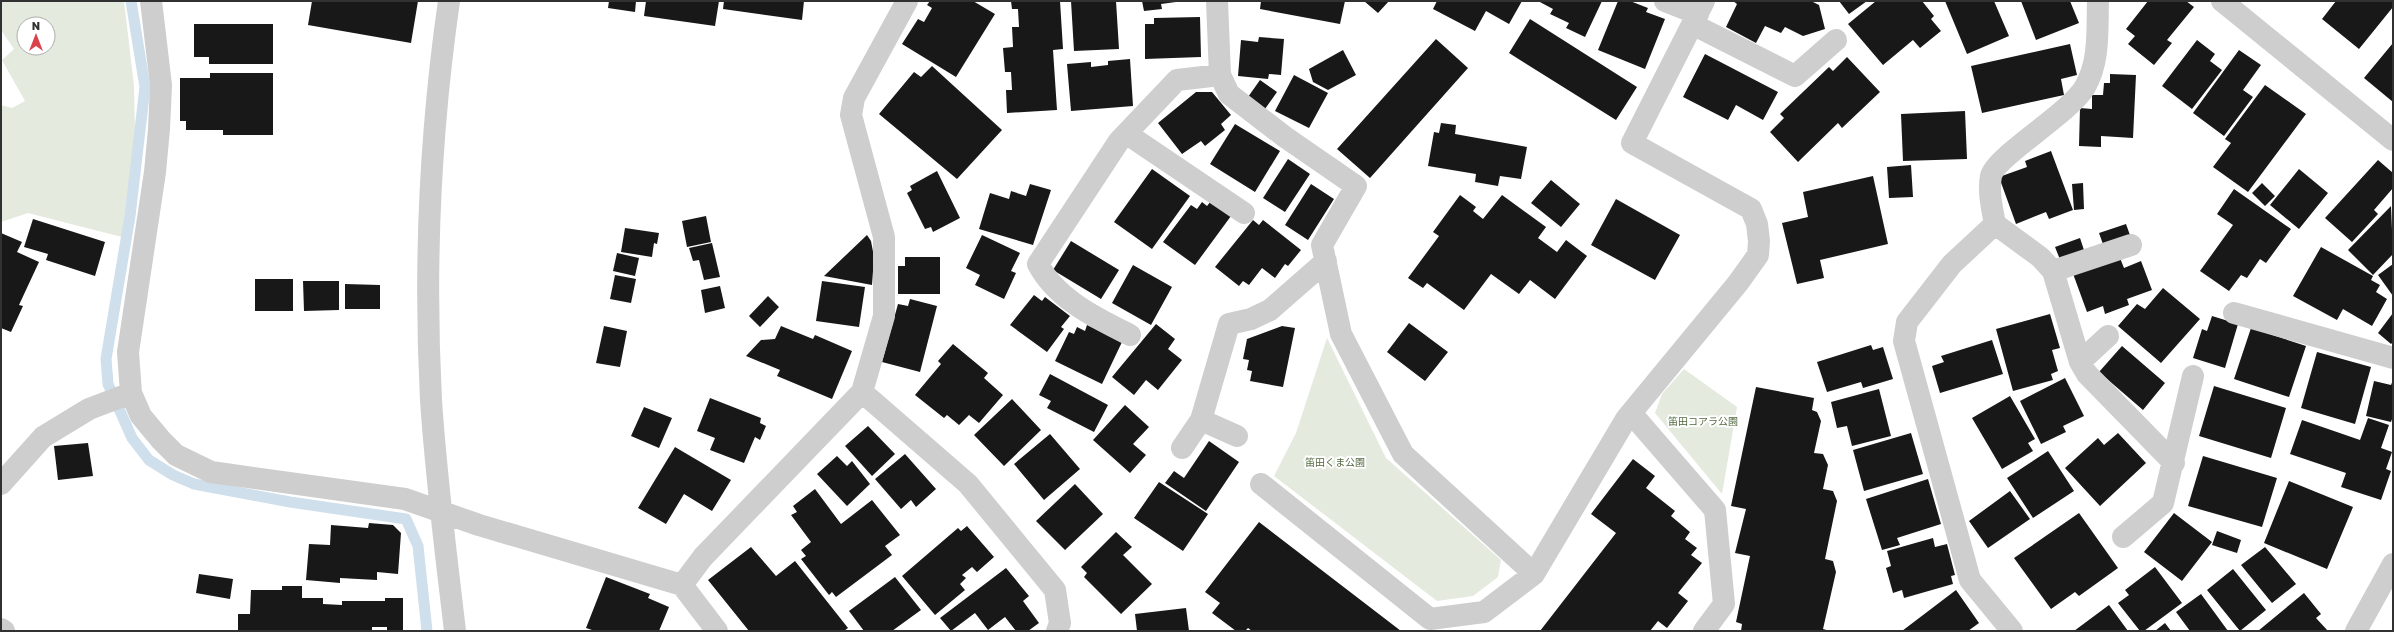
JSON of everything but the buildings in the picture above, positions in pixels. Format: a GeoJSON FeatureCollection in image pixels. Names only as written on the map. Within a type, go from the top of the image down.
{"type":"FeatureCollection","features":[{"type":"Feature","properties":{"kind":"street"},"geometry":{"type":"LineString","coordinates":[[152,1],[161,85],[159,129],[152,196],[128,352],[131,393],[140,416],[161,440],[176,455],[211,472],[405,499],[441,512],[682,585],[717,631]]}},
{"type":"Feature","properties":{"kind":"street"},"geometry":{"type":"LineString","coordinates":[[449,1],[438,77],[431,199],[428,294],[431,400],[454,631]]}},
{"type":"Feature","properties":{"kind":"street"},"geometry":{"type":"LineString","coordinates":[[682,585],[703,557],[862,392],[884,316],[884,237],[851,115],[854,98],[907,1]]}},
{"type":"Feature","properties":{"kind":"street"},"geometry":{"type":"LineString","coordinates":[[1217,1],[1220,75],[1229,94],[1285,137],[1356,186],[1322,245],[1341,334],[1403,454],[1534,574]]}},
{"type":"Feature","properties":{"kind":"street"},"geometry":{"type":"LineString","coordinates":[[1665,1],[1698,13],[1795,76],[1836,40]]}},
{"type":"Feature","properties":{"kind":"street"},"geometry":{"type":"LineString","coordinates":[[2098,1],[2096,61],[2085,87],[2059,115],[2001,161],[1991,175],[1992,206],[1995,224],[2040,256],[2053,271],[2080,362],[2087,374],[2174,463]]}},
{"type":"Feature","properties":{"kind":"street"},"geometry":{"type":"LineString","coordinates":[[2222,1],[2393,140]]}},
{"type":"Feature","properties":{"kind":"street"},"geometry":{"type":"LineString","coordinates":[[1261,484],[1430,619],[1484,612],[1534,574],[1631,413],[1738,283],[1758,255],[1759,241],[1757,224],[1751,209],[1632,143],[1698,13]]}},
{"type":"Feature","properties":{"kind":"street"},"geometry":{"type":"LineString","coordinates":[[1130,335],[1084,311],[1046,278],[1038,264],[1118,141],[1127,134],[1177,80],[1220,75]]}},
{"type":"Feature","properties":{"kind":"street"},"geometry":{"type":"LineString","coordinates":[[1127,134],[1244,213]]}},
{"type":"Feature","properties":{"kind":"street"},"geometry":{"type":"LineString","coordinates":[[1995,224],[1952,264],[1907,322],[1904,341],[1970,580],[2012,631]]}},
{"type":"Feature","properties":{"kind":"street"},"geometry":{"type":"LineString","coordinates":[[2053,271],[2131,245]]}},
{"type":"Feature","properties":{"kind":"street"},"geometry":{"type":"LineString","coordinates":[[1182,448],[1201,420],[1229,324],[1251,319],[1270,310],[1326,262]]}},
{"type":"Feature","properties":{"kind":"street"},"geometry":{"type":"LineString","coordinates":[[2234,313],[2393,358]]}},
{"type":"Feature","properties":{"kind":"street"},"geometry":{"type":"LineString","coordinates":[[2080,362],[2108,336]]}},
{"type":"Feature","properties":{"kind":"street"},"geometry":{"type":"LineString","coordinates":[[2123,537],[2163,503],[2174,463],[2194,376]]}},
{"type":"Feature","properties":{"kind":"street"},"geometry":{"type":"LineString","coordinates":[[862,392],[968,484],[1055,590],[1060,623],[1057,631]]}},
{"type":"Feature","properties":{"kind":"street"},"geometry":{"type":"LineString","coordinates":[[1,484],[42,437],[89,409],[131,393]]}},
{"type":"Feature","properties":{"kind":"street"},"geometry":{"type":"LineString","coordinates":[[1631,413],[1715,510],[1724,604],[1704,631]]}},
{"type":"Feature","properties":{"kind":"street"},"geometry":{"type":"LineString","coordinates":[[1201,420],[1237,436]]}},
{"type":"Feature","properties":{"kind":"street"},"geometry":{"type":"LineString","coordinates":[[2356,631],[2393,564]]}},
{"type":"Feature","properties":{"kind":"green space"},"geometry":{"type":"Polygon","coordinates":[[[1,1],[124,1],[134,86],[135,133],[122,237],[28,213],[1,222],[1,105],[12,108],[25,101],[2,60],[14,49],[1,30],[1,1]]]}},
{"type":"Feature","properties":{"kind":"green space","name":"笛田くま公園"},"geometry":{"type":"Polygon","coordinates":[[[1327,338],[1386,458],[1501,560],[1498,577],[1473,596],[1437,601],[1274,476],[1296,433],[1327,338]]]}},
{"type":"Feature","properties":{"kind":"green space","name":"笛田コアラ公園"},"geometry":{"type":"Polygon","coordinates":[[[1684,369],[1737,407],[1722,494],[1655,413],[1662,394],[1684,369]]]}},
{"type":"Feature","properties":{"kind":"waterway"},"geometry":{"type":"LineString","coordinates":[[131,1],[145,87],[130,216],[106,359],[108,384],[132,438],[149,460],[173,475],[194,484],[290,502],[406,519],[418,546],[427,631]]}}]}
